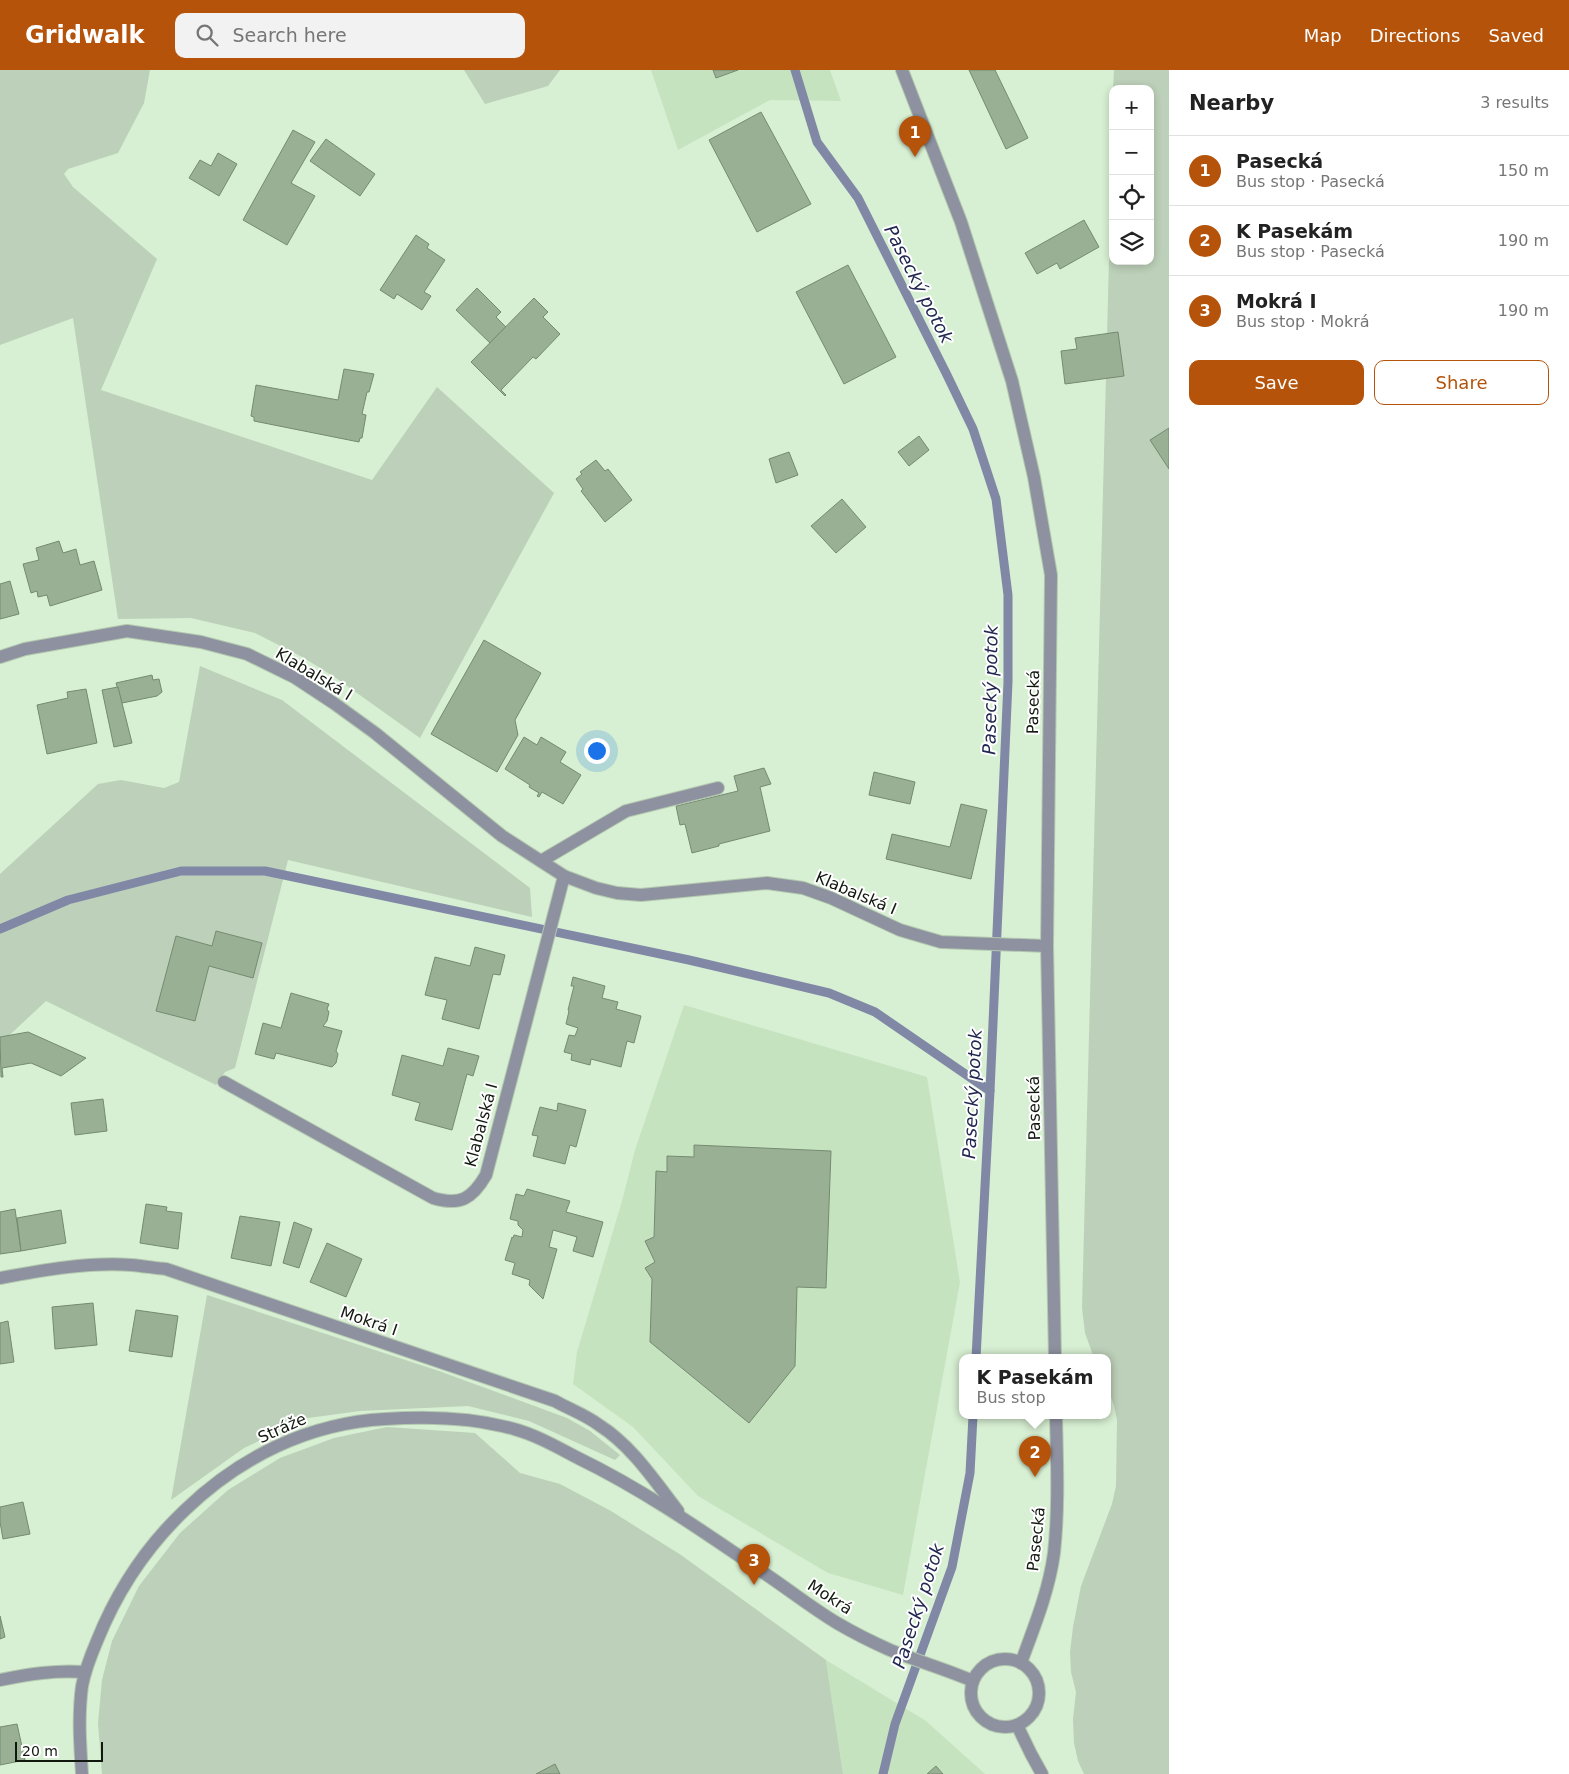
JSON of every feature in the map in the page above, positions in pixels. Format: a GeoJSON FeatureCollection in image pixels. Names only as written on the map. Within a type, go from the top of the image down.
{"type":"FeatureCollection","features":[{"type":"Feature","properties":{"kind":"street","name":"Pasecká"},"geometry":{"type":"LineString","coordinates":[[902,70],[961,222],[1012,381],[1034,477],[1051,575],[1047,946],[1055,1354]]}},
{"type":"Feature","properties":{"kind":"street","name":"Klabalská I"},"geometry":{"type":"LineString","coordinates":[[0,656],[25,649],[127,631],[201,642],[247,654],[294,678],[335,704],[375,733],[502,836],[564,876],[596,888],[617,893],[641,895],[767,883],[803,888],[831,898],[900,930],[941,942],[1047,946]]}},
{"type":"Feature","properties":{"kind":"street"},"geometry":{"type":"LineString","coordinates":[[540,861],[626,811],[718,788]]}},
{"type":"Feature","properties":{"kind":"street","name":"Klabalská I"},"geometry":{"type":"LineString","coordinates":[[224,1082],[433,1198],[451,1202],[468,1198],[480,1186],[486,1175],[552,916],[564,876]]}},
{"type":"Feature","properties":{"kind":"street","name":"Mokrá I"},"geometry":{"type":"LineString","coordinates":[[0,1278],[93,1265],[131,1265],[166,1269],[545,1398],[599,1424],[618,1440],[636,1456],[682,1517]]}},
{"type":"Feature","properties":{"kind":"street","name":"Stráže"},"geometry":{"type":"LineString","coordinates":[[82,1774],[78,1726],[82,1683],[90,1656],[107,1616],[127,1581],[147,1551],[171,1523],[189,1506],[230,1472],[290,1440],[321,1428],[368,1420],[422,1416],[468,1420],[513,1429],[538,1438],[607,1472],[682,1517]]}},
{"type":"Feature","properties":{"kind":"street","name":"Pasecká"},"geometry":{"type":"LineString","coordinates":[[1021,1662],[1040,1609],[1054,1554],[1058,1481],[1056,1419]]}},
{"type":"Feature","properties":{"kind":"street","name":"Mokrá"},"geometry":{"type":"LineString","coordinates":[[682,1517],[834,1621],[907,1656],[973,1681]]}},
{"type":"Feature","properties":{"kind":"street"},"geometry":{"type":"LineString","coordinates":[[1003,1658],[1021,1662],[1030,1669],[1036,1678],[1039,1695],[1034,1711],[1027,1719],[1017,1725],[1006,1727],[994,1725],[984,1720],[976,1712],[972,1701],[971,1690],[978,1671],[985,1664],[1003,1658]]}},
{"type":"Feature","properties":{"kind":"street"},"geometry":{"type":"LineString","coordinates":[[0,1680],[40,1672],[62,1670],[85,1672]]}},
{"type":"Feature","properties":{"kind":"street"},"geometry":{"type":"LineString","coordinates":[[1017,1725],[1042,1774]]}},
{"type":"Feature","properties":{"kind":"shaded area"},"geometry":{"type":"Polygon","coordinates":[[[0,70],[150,70],[144,103],[118,153],[68,169],[64,174],[73,187],[157,259],[101,390],[372,480],[437,387],[554,493],[420,738],[336,678],[304,658],[255,633],[191,618],[118,619],[73,318],[0,345],[0,70]]]}},
{"type":"Feature","properties":{"kind":"shaded area"},"geometry":{"type":"Polygon","coordinates":[[[464,70],[560,70],[548,86],[485,104],[464,70]]]}},
{"type":"Feature","properties":{"kind":"shaded area"},"geometry":{"type":"Polygon","coordinates":[[[651,70],[830,70],[841,101],[770,100],[678,150],[651,70]]]}},
{"type":"Feature","properties":{"kind":"shaded area"},"geometry":{"type":"Polygon","coordinates":[[[1114,70],[1169,70],[1169,1774],[1084,1774],[1078,1761],[1074,1743],[1073,1719],[1076,1692],[1071,1672],[1070,1652],[1073,1627],[1081,1586],[1112,1504],[1116,1486],[1117,1420],[1111,1397],[1111,1354],[1093,1354],[1085,1333],[1082,1308],[1109,259],[1109,265],[1154,265],[1154,85],[1113,85],[1114,70]]]}},
{"type":"Feature","properties":{"kind":"shaded area"},"geometry":{"type":"Polygon","coordinates":[[[200,666],[282,700],[530,888],[532,917],[288,860],[235,1068],[225,1072],[216,1085],[46,1001],[0,1044],[0,874],[98,784],[121,780],[164,788],[179,782],[200,666]]]}},
{"type":"Feature","properties":{"kind":"shaded area"},"geometry":{"type":"Polygon","coordinates":[[[684,1005],[927,1077],[960,1282],[903,1595],[828,1573],[698,1496],[633,1427],[573,1384],[577,1352],[622,1201],[635,1150],[684,1005]]]}},
{"type":"Feature","properties":{"kind":"shaded area"},"geometry":{"type":"Polygon","coordinates":[[[207,1295],[439,1371],[567,1418],[590,1431],[620,1455],[615,1460],[529,1421],[468,1406],[360,1411],[308,1418],[244,1448],[171,1500],[207,1295]]]}},
{"type":"Feature","properties":{"kind":"shaded area"},"geometry":{"type":"Polygon","coordinates":[[[387,1427],[475,1433],[520,1473],[560,1484],[611,1511],[681,1555],[826,1660],[843,1774],[102,1774],[98,1723],[102,1680],[112,1641],[139,1586],[180,1533],[228,1490],[280,1458],[334,1438],[387,1427]]]}},
{"type":"Feature","properties":{"kind":"shaded area"},"geometry":{"type":"Polygon","coordinates":[[[826,1660],[926,1721],[985,1774],[843,1774],[826,1660]]]}},
{"type":"Feature","properties":{"kind":"building"},"geometry":{"type":"Polygon","coordinates":[[[713,70],[738,70],[716,78],[713,70]]]}},
{"type":"Feature","properties":{"kind":"building"},"geometry":{"type":"Polygon","coordinates":[[[969,70],[995,70],[1028,138],[1006,149],[969,70]]]}},
{"type":"Feature","properties":{"kind":"building"},"geometry":{"type":"Polygon","coordinates":[[[761,112],[811,204],[757,232],[709,140],[761,112]]]}},
{"type":"Feature","properties":{"kind":"building"},"geometry":{"type":"Polygon","coordinates":[[[293,130],[315,142],[291,183],[315,196],[287,245],[243,220],[293,130]]]}},
{"type":"Feature","properties":{"kind":"building"},"geometry":{"type":"Polygon","coordinates":[[[326,139],[375,174],[360,196],[310,161],[326,139]]]}},
{"type":"Feature","properties":{"kind":"building"},"geometry":{"type":"Polygon","coordinates":[[[218,153],[237,164],[219,196],[189,178],[200,160],[211,166],[218,153]]]}},
{"type":"Feature","properties":{"kind":"building"},"geometry":{"type":"Polygon","coordinates":[[[1084,220],[1099,247],[1060,269],[1057,263],[1037,274],[1025,253],[1084,220]]]}},
{"type":"Feature","properties":{"kind":"building"},"geometry":{"type":"Polygon","coordinates":[[[416,235],[429,244],[427,248],[445,260],[424,292],[431,296],[422,310],[397,294],[394,299],[380,290],[416,235]]]}},
{"type":"Feature","properties":{"kind":"building"},"geometry":{"type":"Polygon","coordinates":[[[848,265],[896,357],[844,384],[796,292],[848,265]]]}},
{"type":"Feature","properties":{"kind":"building"},"geometry":{"type":"Polygon","coordinates":[[[477,288],[501,312],[496,317],[506,327],[490,343],[456,310],[477,288]]]}},
{"type":"Feature","properties":{"kind":"building"},"geometry":{"type":"Polygon","coordinates":[[[534,298],[548,312],[543,317],[560,334],[536,359],[533,357],[501,390],[505,396],[471,362],[534,298]]]}},
{"type":"Feature","properties":{"kind":"building"},"geometry":{"type":"Polygon","coordinates":[[[1118,332],[1124,376],[1065,384],[1061,351],[1077,349],[1075,338],[1118,332]]]}},
{"type":"Feature","properties":{"kind":"building"},"geometry":{"type":"Polygon","coordinates":[[[344,369],[374,374],[369,392],[367,392],[362,414],[366,415],[362,438],[360,438],[359,442],[254,421],[254,417],[251,416],[256,385],[338,400],[344,369]]]}},
{"type":"Feature","properties":{"kind":"building"},"geometry":{"type":"Polygon","coordinates":[[[1169,428],[1169,469],[1150,440],[1169,428]]]}},
{"type":"Feature","properties":{"kind":"building"},"geometry":{"type":"Polygon","coordinates":[[[919,436],[929,450],[909,466],[898,452],[919,436]]]}},
{"type":"Feature","properties":{"kind":"building"},"geometry":{"type":"Polygon","coordinates":[[[789,452],[798,475],[776,483],[769,459],[789,452]]]}},
{"type":"Feature","properties":{"kind":"building"},"geometry":{"type":"Polygon","coordinates":[[[596,460],[605,471],[608,469],[632,500],[605,522],[581,491],[583,489],[576,479],[582,474],[580,472],[596,460]]]}},
{"type":"Feature","properties":{"kind":"building"},"geometry":{"type":"Polygon","coordinates":[[[842,499],[866,527],[836,553],[811,526],[842,499]]]}},
{"type":"Feature","properties":{"kind":"building"},"geometry":{"type":"Polygon","coordinates":[[[59,541],[63,553],[76,549],[80,565],[94,561],[102,590],[50,606],[47,595],[38,597],[37,591],[31,593],[23,564],[39,560],[36,548],[59,541]]]}},
{"type":"Feature","properties":{"kind":"building"},"geometry":{"type":"Polygon","coordinates":[[[10,581],[19,614],[0,619],[0,584],[10,581]]]}},
{"type":"Feature","properties":{"kind":"building"},"geometry":{"type":"Polygon","coordinates":[[[484,640],[541,673],[515,720],[518,735],[497,772],[431,734],[484,640]]]}},
{"type":"Feature","properties":{"kind":"building"},"geometry":{"type":"Polygon","coordinates":[[[152,675],[153,680],[159,679],[162,692],[157,696],[122,703],[116,683],[152,675]]]}},
{"type":"Feature","properties":{"kind":"building"},"geometry":{"type":"Polygon","coordinates":[[[118,687],[132,743],[114,747],[102,690],[118,687]]]}},
{"type":"Feature","properties":{"kind":"building"},"geometry":{"type":"Polygon","coordinates":[[[86,689],[97,743],[47,754],[37,705],[68,698],[67,692],[86,689]]]}},
{"type":"Feature","properties":{"kind":"building"},"geometry":{"type":"Polygon","coordinates":[[[524,737],[537,745],[541,737],[566,752],[560,762],[581,775],[563,804],[542,792],[539,797],[537,796],[539,793],[529,787],[530,785],[505,769],[524,737]]]}},
{"type":"Feature","properties":{"kind":"building"},"geometry":{"type":"Polygon","coordinates":[[[764,768],[771,784],[760,787],[770,831],[692,853],[685,824],[680,825],[676,806],[738,791],[734,776],[764,768]]]}},
{"type":"Feature","properties":{"kind":"building"},"geometry":{"type":"Polygon","coordinates":[[[874,772],[915,782],[910,804],[869,795],[874,772]]]}},
{"type":"Feature","properties":{"kind":"building"},"geometry":{"type":"Polygon","coordinates":[[[961,804],[987,810],[971,879],[886,859],[892,834],[950,847],[961,804]]]}},
{"type":"Feature","properties":{"kind":"building"},"geometry":{"type":"Polygon","coordinates":[[[216,931],[262,943],[253,978],[209,966],[195,1021],[156,1011],[176,936],[212,946],[216,931]]]}},
{"type":"Feature","properties":{"kind":"building"},"geometry":{"type":"Polygon","coordinates":[[[475,947],[505,955],[500,975],[493,974],[479,1029],[442,1019],[447,1000],[425,995],[435,957],[470,966],[475,947]]]}},
{"type":"Feature","properties":{"kind":"building"},"geometry":{"type":"Polygon","coordinates":[[[573,977],[605,986],[602,998],[618,1002],[616,1009],[641,1016],[634,1043],[627,1041],[621,1067],[591,1059],[590,1065],[571,1060],[572,1054],[564,1052],[569,1035],[575,1036],[578,1028],[566,1024],[574,986],[571,986],[573,977]]]}},
{"type":"Feature","properties":{"kind":"building"},"geometry":{"type":"Polygon","coordinates":[[[291,993],[329,1004],[327,1021],[323,1026],[342,1031],[336,1051],[338,1054],[336,1063],[332,1067],[276,1053],[274,1059],[255,1054],[263,1023],[281,1028],[291,993]]]}},
{"type":"Feature","properties":{"kind":"building"},"geometry":{"type":"Polygon","coordinates":[[[28,1032],[86,1058],[61,1076],[31,1063],[2,1068],[3,1077],[1,1077],[0,1037],[28,1032]]]}},
{"type":"Feature","properties":{"kind":"building"},"geometry":{"type":"Polygon","coordinates":[[[448,1048],[479,1056],[473,1076],[467,1074],[452,1130],[415,1120],[420,1103],[392,1095],[402,1055],[443,1066],[448,1048]]]}},
{"type":"Feature","properties":{"kind":"building"},"geometry":{"type":"Polygon","coordinates":[[[103,1099],[107,1131],[75,1135],[71,1103],[103,1099]]]}},
{"type":"Feature","properties":{"kind":"building"},"geometry":{"type":"Polygon","coordinates":[[[558,1103],[586,1110],[576,1147],[570,1145],[565,1164],[533,1156],[538,1136],[532,1135],[540,1107],[557,1111],[558,1103]]]}},
{"type":"Feature","properties":{"kind":"building"},"geometry":{"type":"Polygon","coordinates":[[[694,1145],[831,1151],[826,1288],[797,1287],[795,1366],[749,1423],[650,1342],[652,1279],[645,1268],[655,1262],[645,1241],[654,1237],[656,1171],[667,1172],[667,1156],[694,1157],[694,1145]]]}},
{"type":"Feature","properties":{"kind":"building"},"geometry":{"type":"Polygon","coordinates":[[[527,1189],[570,1201],[566,1212],[603,1222],[593,1257],[573,1251],[577,1237],[553,1230],[549,1247],[557,1249],[543,1299],[529,1285],[530,1280],[512,1274],[515,1263],[505,1260],[512,1237],[514,1235],[522,1237],[523,1230],[518,1225],[518,1221],[510,1219],[516,1194],[524,1196],[527,1189]]]}},
{"type":"Feature","properties":{"kind":"building"},"geometry":{"type":"Polygon","coordinates":[[[146,1204],[167,1207],[166,1211],[182,1213],[178,1249],[140,1243],[146,1204]]]}},
{"type":"Feature","properties":{"kind":"building"},"geometry":{"type":"Polygon","coordinates":[[[15,1209],[21,1251],[0,1254],[0,1212],[15,1209]]]}},
{"type":"Feature","properties":{"kind":"building"},"geometry":{"type":"Polygon","coordinates":[[[61,1210],[66,1243],[21,1251],[17,1218],[61,1210]]]}},
{"type":"Feature","properties":{"kind":"building"},"geometry":{"type":"Polygon","coordinates":[[[240,1216],[280,1222],[271,1266],[231,1258],[240,1216]]]}},
{"type":"Feature","properties":{"kind":"building"},"geometry":{"type":"Polygon","coordinates":[[[294,1222],[312,1229],[299,1268],[283,1263],[294,1222]]]}},
{"type":"Feature","properties":{"kind":"building"},"geometry":{"type":"Polygon","coordinates":[[[327,1243],[362,1259],[346,1297],[310,1282],[327,1243]]]}},
{"type":"Feature","properties":{"kind":"building"},"geometry":{"type":"Polygon","coordinates":[[[93,1303],[97,1345],[55,1349],[52,1307],[93,1303]]]}},
{"type":"Feature","properties":{"kind":"building"},"geometry":{"type":"Polygon","coordinates":[[[136,1310],[178,1316],[172,1357],[129,1351],[136,1310]]]}},
{"type":"Feature","properties":{"kind":"building"},"geometry":{"type":"Polygon","coordinates":[[[8,1321],[14,1362],[0,1364],[0,1323],[8,1321]]]}},
{"type":"Feature","properties":{"kind":"building"},"geometry":{"type":"Polygon","coordinates":[[[23,1502],[30,1534],[3,1539],[0,1507],[23,1502]]]}},
{"type":"Feature","properties":{"kind":"building"},"geometry":{"type":"Polygon","coordinates":[[[0,1616],[5,1637],[0,1639],[0,1616]]]}},
{"type":"Feature","properties":{"kind":"building"},"geometry":{"type":"Polygon","coordinates":[[[17,1724],[25,1760],[0,1765],[0,1727],[17,1724]]]}},
{"type":"Feature","properties":{"kind":"building"},"geometry":{"type":"Polygon","coordinates":[[[555,1764],[560,1774],[536,1774],[555,1764]]]}},
{"type":"Feature","properties":{"kind":"building"},"geometry":{"type":"Polygon","coordinates":[[[936,1766],[943,1774],[927,1774],[936,1766]]]}},
{"type":"Feature","properties":{"kind":"waterway","name":"Pasecký potok"},"geometry":{"type":"LineString","coordinates":[[795,70],[817,142],[858,198],[947,375],[973,429],[996,499],[1008,595],[1008,682],[976,1354]]}},
{"type":"Feature","properties":{"kind":"waterway"},"geometry":{"type":"LineString","coordinates":[[0,929],[68,900],[181,871],[265,871],[689,960],[829,993],[875,1012],[990,1091]]}},
{"type":"Feature","properties":{"kind":"waterway","name":"Pasecký potok"},"geometry":{"type":"LineString","coordinates":[[883,1774],[895,1724],[952,1567],[970,1473],[973,1419]]}},
{"type":"Feature","properties":{"kind":"place","name":"Pasecká"},"geometry":{"type":"Point","coordinates":[915,157]}},
{"type":"Feature","properties":{"kind":"place","name":"K Pasekám"},"geometry":{"type":"Point","coordinates":[1035,1477]}},
{"type":"Feature","properties":{"kind":"place","name":"Mokrá I"},"geometry":{"type":"Point","coordinates":[754,1585]}}]}
